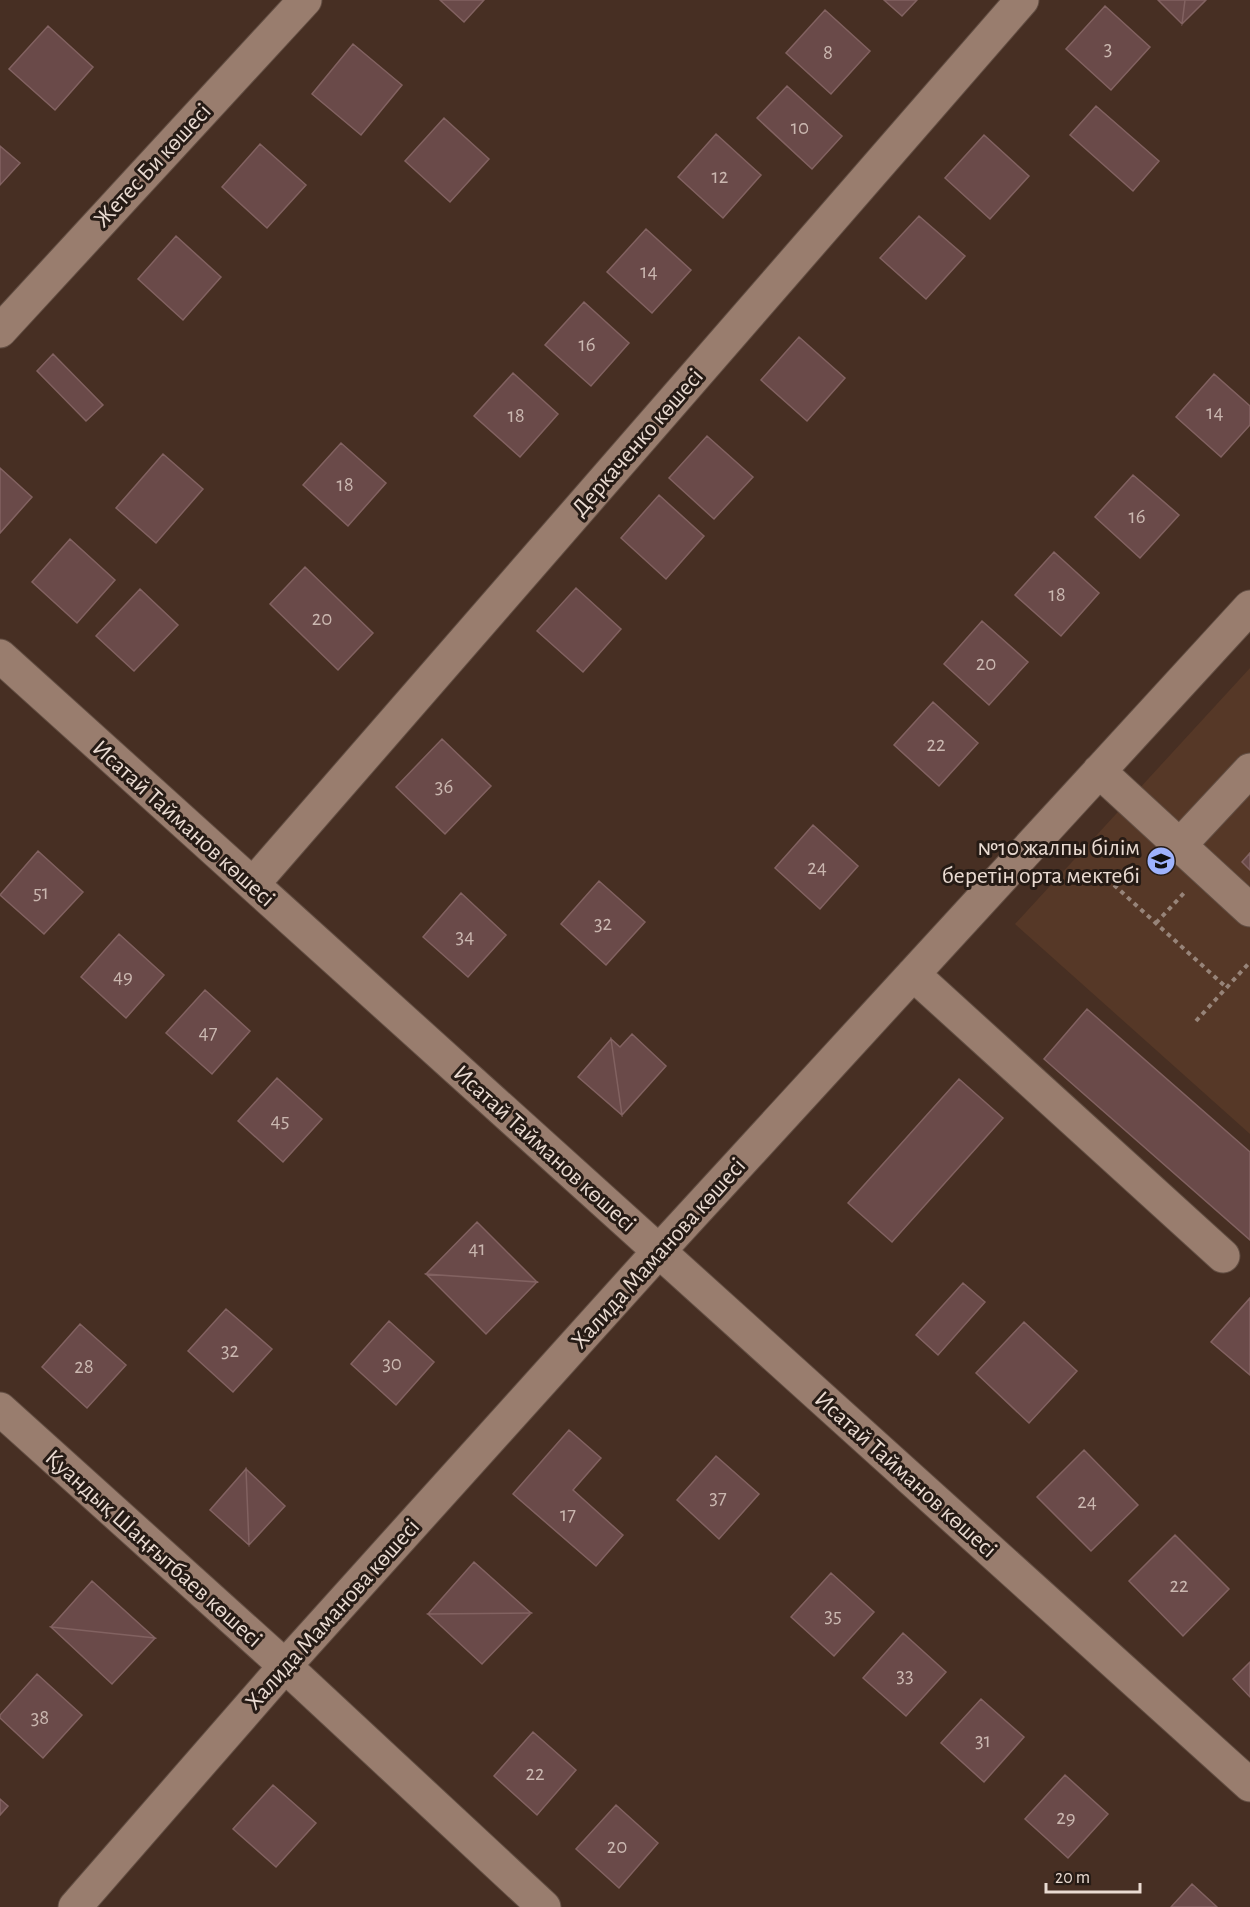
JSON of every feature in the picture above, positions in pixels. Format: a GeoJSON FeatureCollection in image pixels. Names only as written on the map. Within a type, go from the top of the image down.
{"type":"FeatureCollection","features":[{"type":"Feature","properties":{"kind":"street","name":"Жетес Би көшесі"},"geometry":{"type":"LineString","coordinates":[[0,331],[305,0]]}},
{"type":"Feature","properties":{"kind":"street","name":"Деркаченко көшесі"},"geometry":{"type":"LineString","coordinates":[[253,884],[1022,0]]}},
{"type":"Feature","properties":{"kind":"street","name":"Халида Маманова көшесі"},"geometry":{"type":"LineString","coordinates":[[75,1907],[285,1666],[659,1251],[1250,607]]}},
{"type":"Feature","properties":{"kind":"street","name":"Исатай Тайманов көшесі"},"geometry":{"type":"LineString","coordinates":[[0,656],[1250,1785]]}},
{"type":"Feature","properties":{"kind":"street"},"geometry":{"type":"LineString","coordinates":[[1180,845],[1250,770]]}},
{"type":"Feature","properties":{"kind":"street"},"geometry":{"type":"LineString","coordinates":[[1099,771],[1250,910]]}},
{"type":"Feature","properties":{"kind":"street"},"geometry":{"type":"LineString","coordinates":[[914,974],[1222,1256]]}},
{"type":"Feature","properties":{"kind":"street","name":"Қуандық Шаңғытбаев көшесі"},"geometry":{"type":"LineString","coordinates":[[0,1409],[285,1666],[544,1907]]}},
{"type":"Feature","properties":{"kind":"path"},"geometry":{"type":"LineString","coordinates":[[1156,923],[1205,869]]}},
{"type":"Feature","properties":{"kind":"path"},"geometry":{"type":"LineString","coordinates":[[1114,885],[1227,988]]}},
{"type":"Feature","properties":{"kind":"path"},"geometry":{"type":"LineString","coordinates":[[1196,1021],[1250,962]]}},
{"type":"Feature","properties":{"kind":"shaded area","name":"№10 жалпы білім беретін орта мектебі"},"geometry":{"type":"Polygon","coordinates":[[[1250,668],[1250,1134],[1015,924],[1250,668]]]}},
{"type":"Feature","properties":{"kind":"building"},"geometry":{"type":"Polygon","coordinates":[[[440,0],[484,0],[464,22],[440,0]]]}},
{"type":"Feature","properties":{"kind":"building"},"geometry":{"type":"Polygon","coordinates":[[[884,0],[917,0],[902,16],[884,0]]]}},
{"type":"Feature","properties":{"kind":"building"},"geometry":{"type":"Polygon","coordinates":[[[1158,0],[1185,0],[1182,24],[1158,0]]]}},
{"type":"Feature","properties":{"kind":"building"},"geometry":{"type":"Polygon","coordinates":[[[1185,0],[1206,0],[1182,24],[1185,0]]]}},
{"type":"Feature","properties":{"kind":"building"},"geometry":{"type":"Polygon","coordinates":[[[1105,6],[1150,47],[1111,90],[1066,49],[1105,6]]]}},
{"type":"Feature","properties":{"kind":"building"},"geometry":{"type":"Polygon","coordinates":[[[825,10],[870,51],[831,94],[786,53],[825,10]]]}},
{"type":"Feature","properties":{"kind":"building"},"geometry":{"type":"Polygon","coordinates":[[[48,26],[93,67],[55,110],[9,69],[48,26]]]}},
{"type":"Feature","properties":{"kind":"building"},"geometry":{"type":"Polygon","coordinates":[[[353,44],[402,85],[361,135],[312,94],[353,44]]]}},
{"type":"Feature","properties":{"kind":"building"},"geometry":{"type":"Polygon","coordinates":[[[787,86],[842,136],[812,169],[757,118],[787,86]]]}},
{"type":"Feature","properties":{"kind":"building"},"geometry":{"type":"Polygon","coordinates":[[[1096,106],[1159,161],[1133,191],[1070,135],[1096,106]]]}},
{"type":"Feature","properties":{"kind":"building"},"geometry":{"type":"Polygon","coordinates":[[[444,118],[489,159],[450,202],[405,161],[444,118]]]}},
{"type":"Feature","properties":{"kind":"building"},"geometry":{"type":"Polygon","coordinates":[[[716,134],[761,175],[723,218],[678,177],[716,134]]]}},
{"type":"Feature","properties":{"kind":"building"},"geometry":{"type":"Polygon","coordinates":[[[984,135],[1029,176],[990,219],[945,178],[984,135]]]}},
{"type":"Feature","properties":{"kind":"building"},"geometry":{"type":"Polygon","coordinates":[[[260,144],[306,185],[267,228],[222,187],[260,144]]]}},
{"type":"Feature","properties":{"kind":"building"},"geometry":{"type":"Polygon","coordinates":[[[0,146],[20,163],[0,185],[0,146]]]}},
{"type":"Feature","properties":{"kind":"building"},"geometry":{"type":"Polygon","coordinates":[[[919,216],[965,256],[926,299],[880,258],[919,216]]]}},
{"type":"Feature","properties":{"kind":"building"},"geometry":{"type":"Polygon","coordinates":[[[646,229],[691,270],[652,313],[607,272],[646,229]]]}},
{"type":"Feature","properties":{"kind":"building"},"geometry":{"type":"Polygon","coordinates":[[[176,236],[221,277],[183,320],[138,279],[176,236]]]}},
{"type":"Feature","properties":{"kind":"building"},"geometry":{"type":"Polygon","coordinates":[[[584,302],[629,343],[591,386],[545,345],[584,302]]]}},
{"type":"Feature","properties":{"kind":"building"},"geometry":{"type":"Polygon","coordinates":[[[799,337],[845,378],[807,421],[761,380],[799,337]]]}},
{"type":"Feature","properties":{"kind":"building"},"geometry":{"type":"Polygon","coordinates":[[[53,354],[103,405],[86,421],[37,371],[53,354]]]}},
{"type":"Feature","properties":{"kind":"building"},"geometry":{"type":"Polygon","coordinates":[[[513,373],[558,414],[520,457],[474,416],[513,373]]]}},
{"type":"Feature","properties":{"kind":"building"},"geometry":{"type":"Polygon","coordinates":[[[1214,374],[1250,406],[1250,425],[1221,457],[1176,417],[1214,374]]]}},
{"type":"Feature","properties":{"kind":"building"},"geometry":{"type":"Polygon","coordinates":[[[707,436],[753,477],[714,519],[669,478],[707,436]]]}},
{"type":"Feature","properties":{"kind":"building"},"geometry":{"type":"Polygon","coordinates":[[[341,443],[386,483],[348,526],[303,485],[341,443]]]}},
{"type":"Feature","properties":{"kind":"building"},"geometry":{"type":"Polygon","coordinates":[[[163,454],[203,489],[156,543],[116,508],[163,454]]]}},
{"type":"Feature","properties":{"kind":"building"},"geometry":{"type":"Polygon","coordinates":[[[0,468],[32,497],[0,533],[0,468]]]}},
{"type":"Feature","properties":{"kind":"building"},"geometry":{"type":"Polygon","coordinates":[[[1133,475],[1179,515],[1140,558],[1095,517],[1133,475]]]}},
{"type":"Feature","properties":{"kind":"building"},"geometry":{"type":"Polygon","coordinates":[[[659,495],[704,536],[666,579],[621,538],[659,495]]]}},
{"type":"Feature","properties":{"kind":"building"},"geometry":{"type":"Polygon","coordinates":[[[70,539],[115,580],[77,623],[32,582],[70,539]]]}},
{"type":"Feature","properties":{"kind":"building"},"geometry":{"type":"Polygon","coordinates":[[[1054,552],[1099,593],[1061,636],[1015,595],[1054,552]]]}},
{"type":"Feature","properties":{"kind":"building"},"geometry":{"type":"Polygon","coordinates":[[[305,567],[373,633],[338,670],[270,604],[305,567]]]}},
{"type":"Feature","properties":{"kind":"building"},"geometry":{"type":"Polygon","coordinates":[[[576,588],[621,629],[583,672],[537,631],[576,588]]]}},
{"type":"Feature","properties":{"kind":"building"},"geometry":{"type":"Polygon","coordinates":[[[140,589],[178,625],[134,671],[96,636],[140,589]]]}},
{"type":"Feature","properties":{"kind":"building"},"geometry":{"type":"Polygon","coordinates":[[[982,621],[1028,662],[989,705],[944,664],[982,621]]]}},
{"type":"Feature","properties":{"kind":"building"},"geometry":{"type":"Polygon","coordinates":[[[933,702],[978,743],[939,786],[894,745],[933,702]]]}},
{"type":"Feature","properties":{"kind":"building"},"geometry":{"type":"Polygon","coordinates":[[[442,739],[491,786],[445,834],[396,787],[442,739]]]}},
{"type":"Feature","properties":{"kind":"building"},"geometry":{"type":"Polygon","coordinates":[[[813,825],[858,866],[820,909],[775,868],[813,825]]]}},
{"type":"Feature","properties":{"kind":"building"},"geometry":{"type":"Polygon","coordinates":[[[38,851],[83,892],[44,934],[0,895],[38,851]]]}},
{"type":"Feature","properties":{"kind":"building"},"geometry":{"type":"Polygon","coordinates":[[[1250,853],[1250,870],[1242,862],[1250,853]]]}},
{"type":"Feature","properties":{"kind":"building"},"geometry":{"type":"Polygon","coordinates":[[[599,881],[645,922],[606,965],[561,924],[599,881]]]}},
{"type":"Feature","properties":{"kind":"building"},"geometry":{"type":"Polygon","coordinates":[[[461,893],[506,935],[468,977],[423,937],[461,893]]]}},
{"type":"Feature","properties":{"kind":"building"},"geometry":{"type":"Polygon","coordinates":[[[119,934],[164,975],[126,1018],[81,977],[119,934]]]}},
{"type":"Feature","properties":{"kind":"building"},"geometry":{"type":"Polygon","coordinates":[[[205,990],[250,1031],[212,1074],[166,1033],[205,990]]]}},
{"type":"Feature","properties":{"kind":"building"},"geometry":{"type":"Polygon","coordinates":[[[1087,1009],[1250,1152],[1250,1240],[1044,1059],[1087,1009]]]}},
{"type":"Feature","properties":{"kind":"building"},"geometry":{"type":"Polygon","coordinates":[[[632,1034],[666,1066],[622,1115],[611,1039],[620,1047],[632,1034]]]}},
{"type":"Feature","properties":{"kind":"building"},"geometry":{"type":"Polygon","coordinates":[[[611,1039],[622,1115],[578,1077],[611,1039]]]}},
{"type":"Feature","properties":{"kind":"building"},"geometry":{"type":"Polygon","coordinates":[[[277,1078],[322,1119],[283,1162],[238,1121],[277,1078]]]}},
{"type":"Feature","properties":{"kind":"building"},"geometry":{"type":"Polygon","coordinates":[[[959,1079],[1003,1118],[892,1242],[848,1203],[959,1079]]]}},
{"type":"Feature","properties":{"kind":"building"},"geometry":{"type":"Polygon","coordinates":[[[477,1222],[537,1282],[426,1274],[477,1222]]]}},
{"type":"Feature","properties":{"kind":"building"},"geometry":{"type":"Polygon","coordinates":[[[426,1274],[537,1282],[486,1334],[426,1274]]]}},
{"type":"Feature","properties":{"kind":"building"},"geometry":{"type":"Polygon","coordinates":[[[963,1283],[985,1302],[938,1355],[916,1335],[963,1283]]]}},
{"type":"Feature","properties":{"kind":"building"},"geometry":{"type":"Polygon","coordinates":[[[1250,1298],[1250,1375],[1211,1342],[1250,1298]]]}},
{"type":"Feature","properties":{"kind":"building"},"geometry":{"type":"Polygon","coordinates":[[[226,1309],[272,1349],[233,1392],[188,1351],[226,1309]]]}},
{"type":"Feature","properties":{"kind":"building"},"geometry":{"type":"Polygon","coordinates":[[[389,1321],[434,1362],[396,1405],[351,1364],[389,1321]]]}},
{"type":"Feature","properties":{"kind":"building"},"geometry":{"type":"Polygon","coordinates":[[[1024,1322],[1077,1371],[1029,1423],[976,1373],[1024,1322]]]}},
{"type":"Feature","properties":{"kind":"building"},"geometry":{"type":"Polygon","coordinates":[[[80,1324],[126,1365],[87,1408],[42,1367],[80,1324]]]}},
{"type":"Feature","properties":{"kind":"building"},"geometry":{"type":"Polygon","coordinates":[[[569,1430],[601,1458],[573,1490],[623,1535],[596,1566],[513,1494],[569,1430]]]}},
{"type":"Feature","properties":{"kind":"building"},"geometry":{"type":"Polygon","coordinates":[[[1084,1450],[1138,1505],[1091,1551],[1037,1497],[1084,1450]]]}},
{"type":"Feature","properties":{"kind":"building"},"geometry":{"type":"Polygon","coordinates":[[[716,1456],[759,1494],[719,1539],[677,1500],[716,1456]]]}},
{"type":"Feature","properties":{"kind":"building"},"geometry":{"type":"Polygon","coordinates":[[[246,1469],[285,1506],[249,1545],[246,1469]]]}},
{"type":"Feature","properties":{"kind":"building"},"geometry":{"type":"Polygon","coordinates":[[[246,1469],[249,1545],[210,1510],[246,1469]]]}},
{"type":"Feature","properties":{"kind":"building"},"geometry":{"type":"Polygon","coordinates":[[[1175,1535],[1229,1589],[1183,1636],[1129,1581],[1175,1535]]]}},
{"type":"Feature","properties":{"kind":"building"},"geometry":{"type":"Polygon","coordinates":[[[474,1562],[531,1613],[428,1614],[474,1562]]]}},
{"type":"Feature","properties":{"kind":"building"},"geometry":{"type":"Polygon","coordinates":[[[831,1573],[874,1612],[834,1656],[791,1617],[831,1573]]]}},
{"type":"Feature","properties":{"kind":"building"},"geometry":{"type":"Polygon","coordinates":[[[92,1581],[155,1638],[51,1627],[92,1581]]]}},
{"type":"Feature","properties":{"kind":"building"},"geometry":{"type":"Polygon","coordinates":[[[531,1613],[482,1664],[428,1614],[531,1613]]]}},
{"type":"Feature","properties":{"kind":"building"},"geometry":{"type":"Polygon","coordinates":[[[51,1627],[155,1638],[112,1684],[51,1627]]]}},
{"type":"Feature","properties":{"kind":"building"},"geometry":{"type":"Polygon","coordinates":[[[903,1633],[946,1672],[906,1716],[863,1678],[903,1633]]]}},
{"type":"Feature","properties":{"kind":"building"},"geometry":{"type":"Polygon","coordinates":[[[1250,1662],[1250,1697],[1233,1679],[1250,1662]]]}},
{"type":"Feature","properties":{"kind":"building"},"geometry":{"type":"Polygon","coordinates":[[[37,1674],[82,1715],[43,1758],[0,1718],[0,1715],[37,1674]]]}},
{"type":"Feature","properties":{"kind":"building"},"geometry":{"type":"Polygon","coordinates":[[[981,1699],[1024,1737],[984,1782],[941,1743],[981,1699]]]}},
{"type":"Feature","properties":{"kind":"building"},"geometry":{"type":"Polygon","coordinates":[[[533,1732],[576,1770],[537,1815],[494,1776],[533,1732]]]}},
{"type":"Feature","properties":{"kind":"building"},"geometry":{"type":"Polygon","coordinates":[[[1065,1775],[1108,1814],[1068,1858],[1025,1819],[1065,1775]]]}},
{"type":"Feature","properties":{"kind":"building"},"geometry":{"type":"Polygon","coordinates":[[[273,1785],[316,1823],[276,1867],[233,1829],[273,1785]]]}},
{"type":"Feature","properties":{"kind":"building"},"geometry":{"type":"Polygon","coordinates":[[[0,1799],[8,1806],[0,1815],[0,1799]]]}},
{"type":"Feature","properties":{"kind":"building"},"geometry":{"type":"Polygon","coordinates":[[[616,1805],[658,1843],[619,1888],[576,1849],[616,1805]]]}},
{"type":"Feature","properties":{"kind":"building"},"geometry":{"type":"Polygon","coordinates":[[[1192,1884],[1217,1907],[1171,1907],[1192,1884]]]}},
{"type":"Feature","properties":{"kind":"place","name":"№10 жалпы білім беретін орта мектебі"},"geometry":{"type":"Point","coordinates":[1161,861]}}]}
